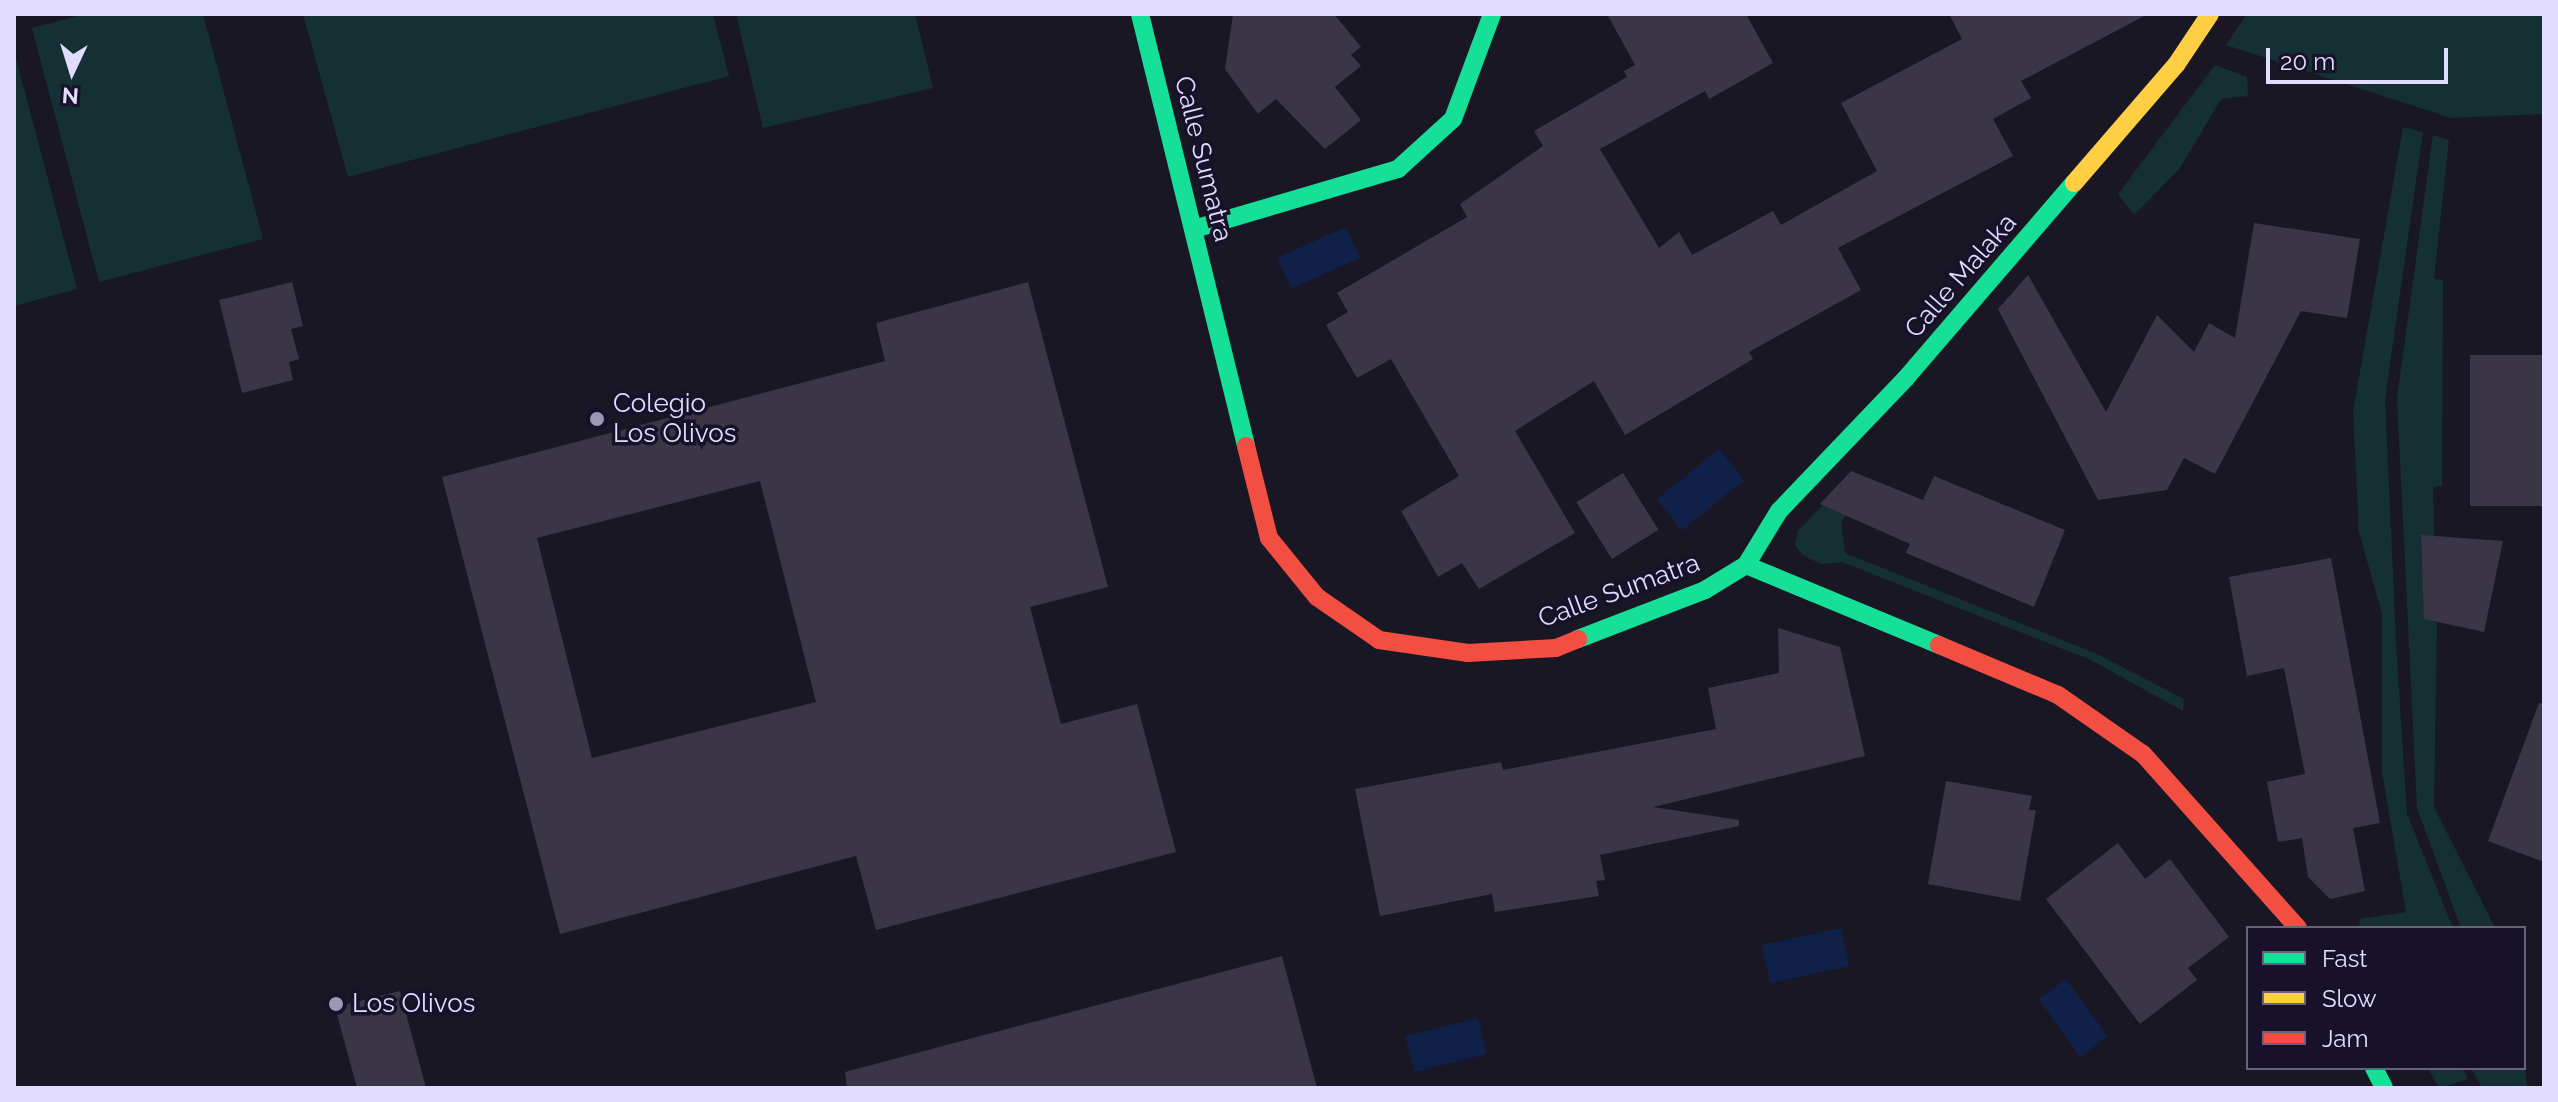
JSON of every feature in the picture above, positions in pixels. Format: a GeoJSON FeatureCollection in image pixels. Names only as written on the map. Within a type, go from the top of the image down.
{"type":"FeatureCollection","features":[{"type":"Feature","properties":{"kind":"street","name":"Calle Sumatra"},"geometry":{"type":"LineString","coordinates":[[1140,14],[1269,538],[1317,597],[1379,640],[1468,653],[1556,648],[1705,590],[1746,565]]}},
{"type":"Feature","properties":{"kind":"street"},"geometry":{"type":"LineString","coordinates":[[1194,229],[1398,169],[1453,119],[1492,14]]}},
{"type":"Feature","properties":{"kind":"street","name":"Calle Malaka"},"geometry":{"type":"LineString","coordinates":[[1746,565],[1779,511],[1916,367],[2176,65],[2210,14]]}},
{"type":"Feature","properties":{"kind":"street"},"geometry":{"type":"LineString","coordinates":[[1746,565],[2058,695],[2143,754],[2296,926]]}},
{"type":"Feature","properties":{"kind":"street"},"geometry":{"type":"LineString","coordinates":[[2375,1070],[2384,1088]]}},
{"type":"Feature","properties":{"kind":"green space"},"geometry":{"type":"Polygon","coordinates":[[[86,14],[203,14],[263,239],[99,282],[32,28],[86,14]]]}},
{"type":"Feature","properties":{"kind":"green space"},"geometry":{"type":"Polygon","coordinates":[[[303,14],[713,14],[729,76],[348,177],[303,14]]]}},
{"type":"Feature","properties":{"kind":"green space"},"geometry":{"type":"Polygon","coordinates":[[[736,14],[915,14],[933,88],[763,128],[736,14]]]}},
{"type":"Feature","properties":{"kind":"green space"},"geometry":{"type":"Polygon","coordinates":[[[2247,14],[2544,14],[2544,114],[2451,118],[2226,45],[2247,14]]]}},
{"type":"Feature","properties":{"kind":"green space"},"geometry":{"type":"Polygon","coordinates":[[[14,51],[77,289],[14,306],[14,51]]]}},
{"type":"Feature","properties":{"kind":"green space"},"geometry":{"type":"Polygon","coordinates":[[[2215,65],[2247,77],[2248,96],[2221,99],[2180,168],[2134,215],[2118,194],[2215,65]]]}},
{"type":"Feature","properties":{"kind":"green space"},"geometry":{"type":"Polygon","coordinates":[[[2403,127],[2423,132],[2385,399],[2396,642],[2407,814],[2452,926],[2359,926],[2360,919],[2406,912],[2382,772],[2382,614],[2359,532],[2353,412],[2403,127]]]}},
{"type":"Feature","properties":{"kind":"green space"},"geometry":{"type":"Polygon","coordinates":[[[2433,135],[2449,140],[2434,279],[2443,280],[2442,486],[2433,487],[2434,536],[2421,536],[2422,573],[2441,575],[2431,621],[2437,622],[2434,807],[2494,926],[2460,926],[2417,808],[2397,398],[2433,135]]]}},
{"type":"Feature","properties":{"kind":"green space"},"geometry":{"type":"Polygon","coordinates":[[[1838,489],[1858,498],[1841,522],[1845,553],[2097,654],[2184,699],[2183,711],[2091,660],[1842,562],[1821,564],[1803,555],[1795,545],[1798,531],[1838,489]]]}},
{"type":"Feature","properties":{"kind":"green space"},"geometry":{"type":"Polygon","coordinates":[[[2429,1070],[2463,1070],[2468,1079],[2439,1088],[2429,1070]]]}},
{"type":"Feature","properties":{"kind":"green space"},"geometry":{"type":"Polygon","coordinates":[[[2472,1070],[2525,1070],[2527,1088],[2482,1088],[2472,1070]]]}},
{"type":"Feature","properties":{"kind":"water"},"geometry":{"type":"Polygon","coordinates":[[[1346,227],[1360,258],[1291,289],[1277,258],[1346,227]]]}},
{"type":"Feature","properties":{"kind":"water"},"geometry":{"type":"Polygon","coordinates":[[[1719,449],[1744,480],[1682,530],[1657,499],[1719,449]]]}},
{"type":"Feature","properties":{"kind":"water"},"geometry":{"type":"Polygon","coordinates":[[[1841,928],[1849,966],[1770,983],[1762,945],[1841,928]]]}},
{"type":"Feature","properties":{"kind":"water"},"geometry":{"type":"Polygon","coordinates":[[[2066,979],[2108,1036],[2080,1056],[2038,999],[2066,979]]]}},
{"type":"Feature","properties":{"kind":"water"},"geometry":{"type":"Polygon","coordinates":[[[1478,1018],[1487,1054],[1414,1072],[1405,1036],[1478,1018]]]}},
{"type":"Feature","properties":{"kind":"building"},"geometry":{"type":"Polygon","coordinates":[[[1233,14],[1334,14],[1361,47],[1351,55],[1361,66],[1335,87],[1361,120],[1325,149],[1276,99],[1258,114],[1225,69],[1233,14]]]}},
{"type":"Feature","properties":{"kind":"building"},"geometry":{"type":"Polygon","coordinates":[[[1607,14],[1746,14],[1773,63],[1709,99],[1705,91],[1600,149],[1659,248],[1679,232],[1692,255],[1773,211],[1781,225],[1877,171],[1841,103],[1962,39],[1949,14],[2148,14],[2021,81],[2031,98],[1993,119],[2013,156],[1838,248],[1861,290],[1749,352],[1753,359],[1625,435],[1594,381],[1515,431],[1575,533],[1479,589],[1462,563],[1438,577],[1401,511],[1459,476],[1391,359],[1357,378],[1326,325],[1348,312],[1337,293],[1467,217],[1460,204],[1543,146],[1534,131],[1627,77],[1624,71],[1635,65],[1607,14]]]}},
{"type":"Feature","properties":{"kind":"building"},"geometry":{"type":"Polygon","coordinates":[[[2254,223],[2360,239],[2347,318],[2301,311],[2215,474],[2184,458],[2167,490],[2098,500],[1998,309],[2028,275],[2106,412],[2157,315],[2194,352],[2209,323],[2235,338],[2254,223]]]}},
{"type":"Feature","properties":{"kind":"building"},"geometry":{"type":"Polygon","coordinates":[[[292,282],[303,326],[291,329],[299,359],[289,362],[293,380],[242,393],[219,300],[292,282]]]}},
{"type":"Feature","properties":{"kind":"building"},"geometry":{"type":"Polygon","coordinates":[[[1028,282],[1108,587],[1030,607],[1061,724],[1137,704],[1176,852],[876,930],[856,856],[560,934],[442,477],[885,361],[876,323],[1028,282]],[[760,481],[537,538],[592,758],[816,702],[760,481]]]}},
{"type":"Feature","properties":{"kind":"building"},"geometry":{"type":"Polygon","coordinates":[[[2470,355],[2544,355],[2544,506],[2470,506],[2470,355]]]}},
{"type":"Feature","properties":{"kind":"building"},"geometry":{"type":"Polygon","coordinates":[[[1851,471],[1923,500],[1934,476],[2065,530],[2034,607],[1906,553],[1910,544],[1820,504],[1851,471]]]}},
{"type":"Feature","properties":{"kind":"building"},"geometry":{"type":"Polygon","coordinates":[[[1623,473],[1659,530],[1612,559],[1576,502],[1623,473]]]}},
{"type":"Feature","properties":{"kind":"building"},"geometry":{"type":"Polygon","coordinates":[[[2421,535],[2503,541],[2484,632],[2424,619],[2421,535]]]}},
{"type":"Feature","properties":{"kind":"building"},"geometry":{"type":"Polygon","coordinates":[[[2331,558],[2380,823],[2353,828],[2365,891],[2330,899],[2308,877],[2302,838],[2278,842],[2267,782],[2305,774],[2284,668],[2247,676],[2229,577],[2331,558]]]}},
{"type":"Feature","properties":{"kind":"building"},"geometry":{"type":"Polygon","coordinates":[[[1778,628],[1840,647],[1865,756],[1653,807],[1739,820],[1739,826],[1600,855],[1605,880],[1596,881],[1599,896],[1495,912],[1492,894],[1380,916],[1355,789],[1501,762],[1503,770],[1716,729],[1708,688],[1779,673],[1778,628]]]}},
{"type":"Feature","properties":{"kind":"building"},"geometry":{"type":"Polygon","coordinates":[[[2539,703],[2544,704],[2544,862],[2488,841],[2539,703]]]}},
{"type":"Feature","properties":{"kind":"building"},"geometry":{"type":"Polygon","coordinates":[[[1946,781],[2032,796],[2029,810],[2036,810],[2020,901],[1928,884],[1946,781]]]}},
{"type":"Feature","properties":{"kind":"building"},"geometry":{"type":"Polygon","coordinates":[[[2118,843],[2145,879],[2170,859],[2229,937],[2188,968],[2197,980],[2140,1024],[2046,899],[2118,843]]]}},
{"type":"Feature","properties":{"kind":"building"},"geometry":{"type":"Polygon","coordinates":[[[1282,956],[1317,1088],[847,1088],[845,1072],[1282,956]]]}},
{"type":"Feature","properties":{"kind":"building"},"geometry":{"type":"Polygon","coordinates":[[[400,991],[426,1088],[357,1088],[335,1007],[400,991]]]}},
{"type":"Feature","properties":{"kind":"traffic: fast"},"geometry":{"type":"LineString","coordinates":[[1140,14],[1246,446]]}},
{"type":"Feature","properties":{"kind":"traffic: fast"},"geometry":{"type":"LineString","coordinates":[[1194,229],[1398,169],[1453,119],[1492,14]]}},
{"type":"Feature","properties":{"kind":"traffic: fast"},"geometry":{"type":"LineString","coordinates":[[1746,565],[1779,511],[1906,378],[2074,183]]}},
{"type":"Feature","properties":{"kind":"traffic: fast"},"geometry":{"type":"LineString","coordinates":[[1578,639],[1705,590],[1746,565],[1939,645]]}},
{"type":"Feature","properties":{"kind":"traffic: fast"},"geometry":{"type":"LineString","coordinates":[[2375,1070],[2384,1088]]}},
{"type":"Feature","properties":{"kind":"traffic: slow"},"geometry":{"type":"LineString","coordinates":[[2074,183],[2176,65],[2210,14]]}},
{"type":"Feature","properties":{"kind":"traffic: jam"},"geometry":{"type":"LineString","coordinates":[[1246,446],[1269,538],[1317,597],[1379,640],[1468,653],[1556,648],[1578,639]]}},
{"type":"Feature","properties":{"kind":"traffic: jam"},"geometry":{"type":"LineString","coordinates":[[1939,645],[2058,695],[2143,754],[2296,926]]}},
{"type":"Feature","properties":{"kind":"place","name":"Colegio Los Olivos"},"geometry":{"type":"Point","coordinates":[597,419]}},
{"type":"Feature","properties":{"kind":"place","name":"Los Olivos"},"geometry":{"type":"Point","coordinates":[336,1004]}}]}
